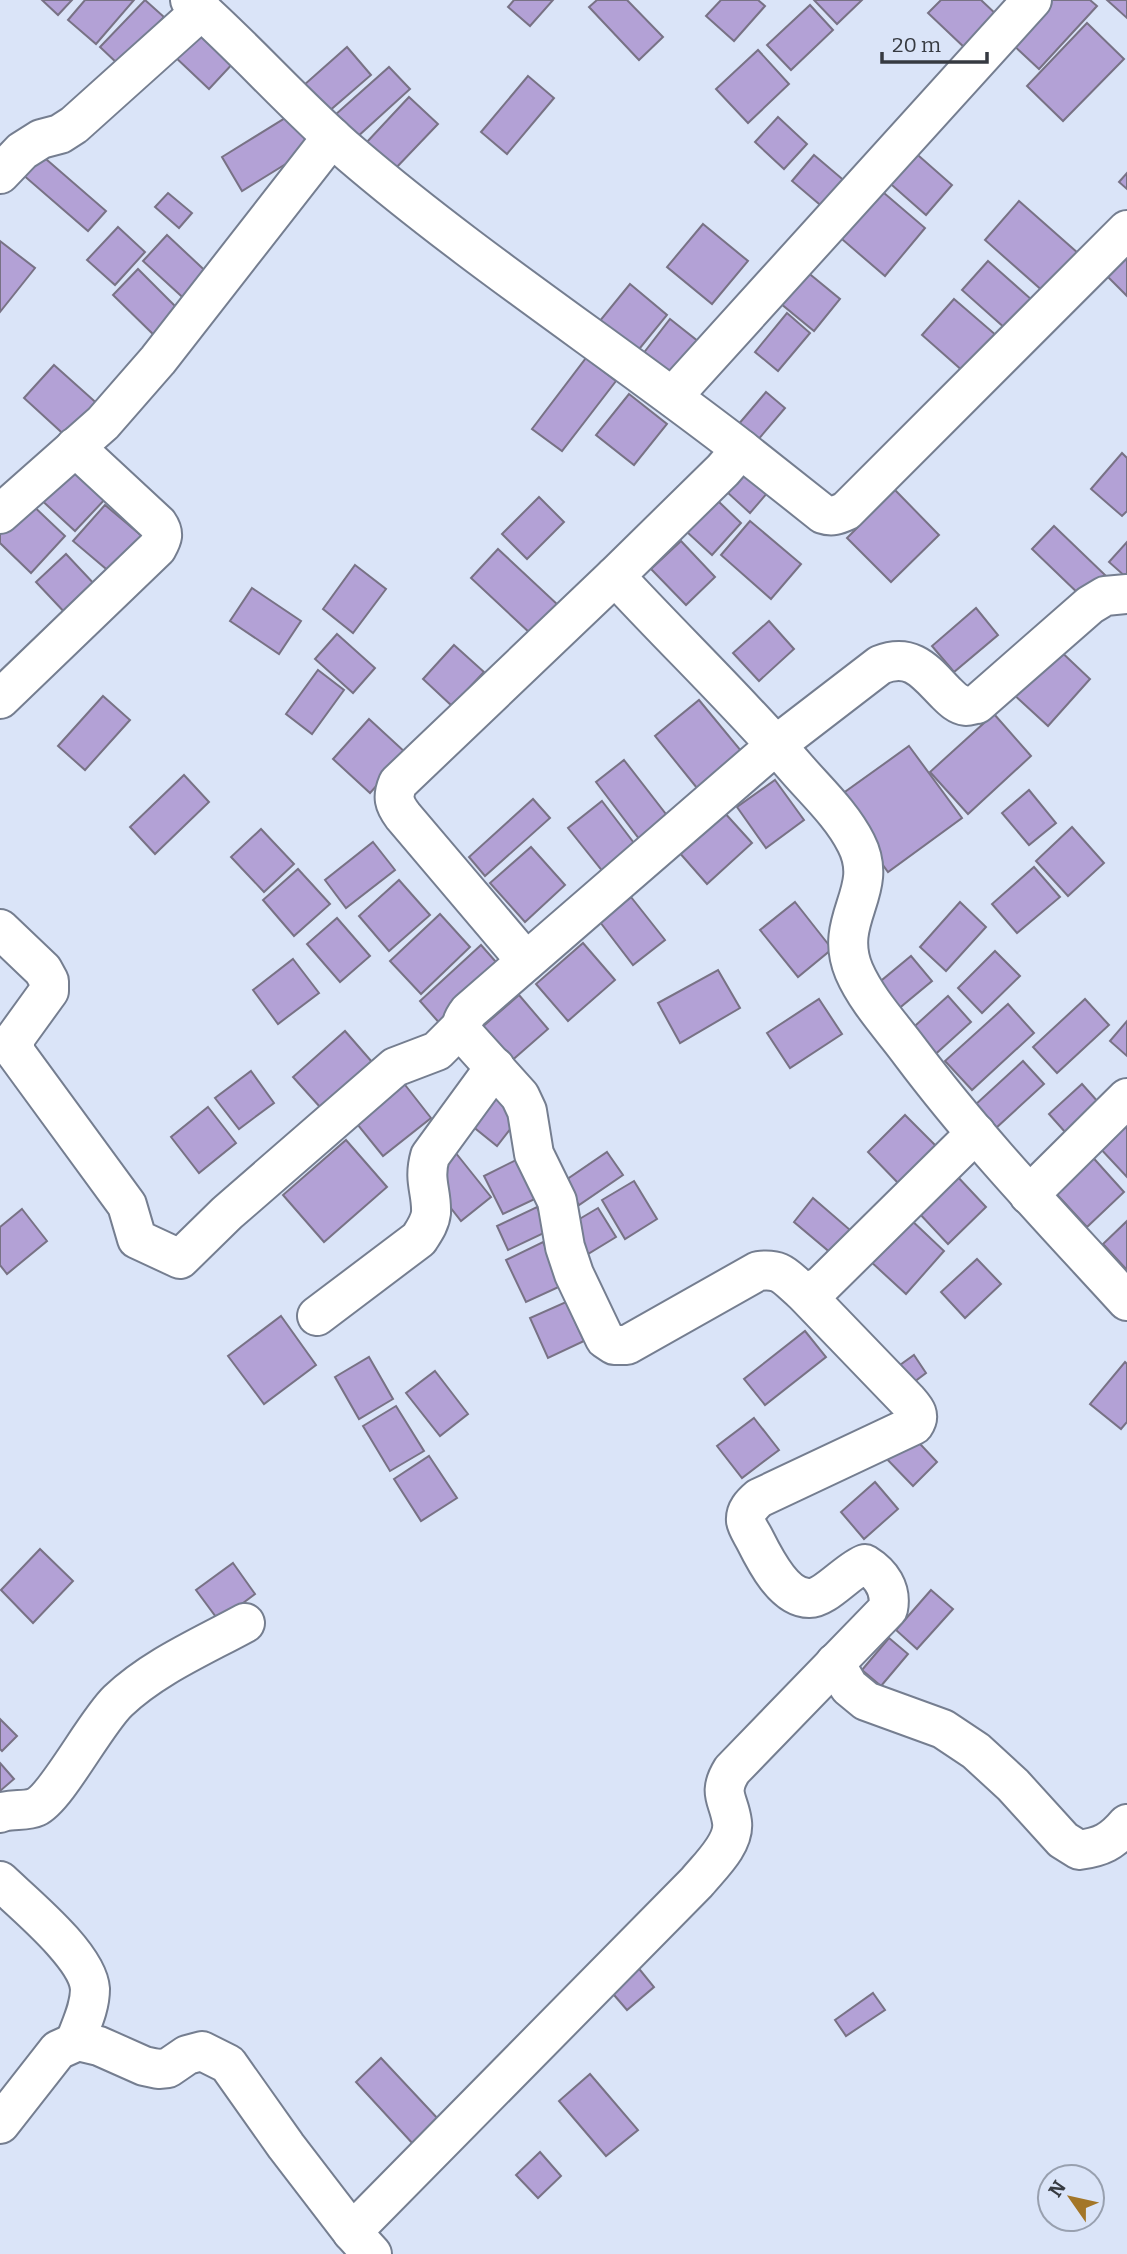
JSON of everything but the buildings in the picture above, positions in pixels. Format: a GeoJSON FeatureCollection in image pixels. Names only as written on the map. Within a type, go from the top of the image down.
{"type":"FeatureCollection","features":[{"type":"Feature","properties":{"kind":"street"},"geometry":{"type":"LineString","coordinates":[[673,396],[1021,4]]}},
{"type":"Feature","properties":{"kind":"street"},"geometry":{"type":"LineString","coordinates":[[0,174],[22,151],[41,139],[60,134],[74,125],[196,5],[332,136],[469,248],[673,396],[823,514],[830,516],[846,511],[1127,230]]}},
{"type":"Feature","properties":{"kind":"street"},"geometry":{"type":"LineString","coordinates":[[0,514],[103,423],[158,360],[332,136]]}},
{"type":"Feature","properties":{"kind":"street"},"geometry":{"type":"LineString","coordinates":[[0,699],[157,548],[163,538],[163,531],[158,524],[75,447]]}},
{"type":"Feature","properties":{"kind":"street"},"geometry":{"type":"LineString","coordinates":[[526,961],[395,805],[394,793],[398,783],[615,576],[741,449]]}},
{"type":"Feature","properties":{"kind":"street"},"geometry":{"type":"LineString","coordinates":[[615,576],[776,745],[842,821],[864,862],[863,886],[848,927],[847,947],[853,969],[864,991],[935,1085],[1029,1195],[1127,1301]]}},
{"type":"Feature","properties":{"kind":"street"},"geometry":{"type":"LineString","coordinates":[[0,2124],[58,2050],[75,2042],[99,2046],[144,2066],[158,2069],[168,2068],[187,2055],[202,2051],[228,2064],[286,2146],[362,2243],[697,1882],[725,1847],[733,1823],[724,1794],[725,1781],[732,1770],[888,1609],[890,1597],[887,1587],[872,1568],[865,1564],[855,1567],[819,1596],[809,1599],[794,1593],[779,1581],[765,1560],[746,1522],[746,1514],[759,1498],[914,1425],[918,1420],[917,1414],[908,1401],[802,1291],[785,1275],[771,1269],[758,1271],[627,1345],[614,1345],[604,1339],[571,1265],[557,1201],[534,1154],[527,1111],[520,1096],[465,1035],[461,1027],[462,1020],[526,961],[776,745],[880,665],[893,660],[908,661],[920,667],[955,702],[965,706],[977,704],[1090,605],[1105,596],[1127,594]]}},
{"type":"Feature","properties":{"kind":"street"},"geometry":{"type":"LineString","coordinates":[[0,929],[43,970],[49,981],[49,991],[15,1038],[15,1052],[127,1205],[137,1239],[180,1259],[227,1213],[395,1067],[437,1051],[461,1027]]}},
{"type":"Feature","properties":{"kind":"street"},"geometry":{"type":"LineString","coordinates":[[317,1316],[419,1239],[428,1227],[431,1213],[426,1169],[430,1156],[495,1067]]}},
{"type":"Feature","properties":{"kind":"street"},"geometry":{"type":"LineString","coordinates":[[1029,1195],[1127,1098]]}},
{"type":"Feature","properties":{"kind":"street"},"geometry":{"type":"LineString","coordinates":[[802,1291],[821,1286],[976,1133]]}},
{"type":"Feature","properties":{"kind":"street"},"geometry":{"type":"LineString","coordinates":[[0,1813],[38,1806],[55,1789],[93,1731],[116,1703],[148,1676],[245,1623]]}},
{"type":"Feature","properties":{"kind":"street"},"geometry":{"type":"LineString","coordinates":[[835,1663],[849,1687],[866,1700],[943,1729],[976,1751],[1063,1840],[1079,1850],[1098,1847],[1118,1835],[1127,1824]]}},
{"type":"Feature","properties":{"kind":"street"},"geometry":{"type":"LineString","coordinates":[[0,1881],[68,1947],[83,1968],[90,1987],[88,2007],[75,2042]]}}]}
